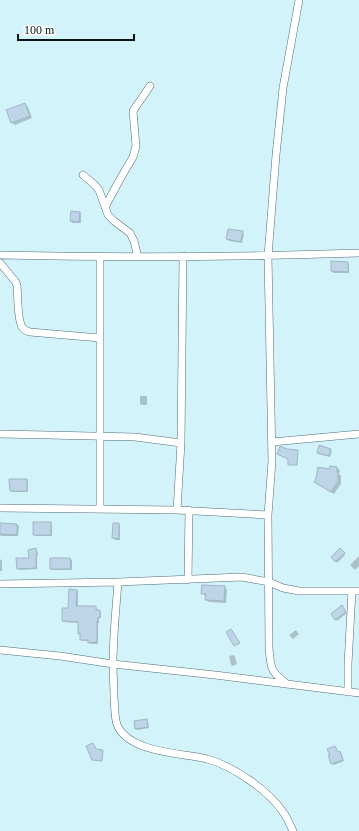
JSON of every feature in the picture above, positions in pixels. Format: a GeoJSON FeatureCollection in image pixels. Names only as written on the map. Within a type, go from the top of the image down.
{"type":"FeatureCollection","features":[{"type":"Feature","properties":{"kind":"street"},"geometry":{"type":"LineString","coordinates":[[287,684],[275,674],[271,666],[269,648],[268,515],[272,442],[268,256],[276,155],[282,103],[299,0]]}},
{"type":"Feature","properties":{"kind":"street"},"geometry":{"type":"LineString","coordinates":[[105,207],[134,157],[136,146],[133,111],[150,86]]}},
{"type":"Feature","properties":{"kind":"street"},"geometry":{"type":"LineString","coordinates":[[82,175],[99,190],[108,215],[130,233],[138,256]]}},
{"type":"Feature","properties":{"kind":"street"},"geometry":{"type":"LineString","coordinates":[[0,255],[100,257],[268,256],[359,253]]}},
{"type":"Feature","properties":{"kind":"street"},"geometry":{"type":"LineString","coordinates":[[178,510],[181,443],[183,256]]}},
{"type":"Feature","properties":{"kind":"street"},"geometry":{"type":"LineString","coordinates":[[100,257],[100,509]]}},
{"type":"Feature","properties":{"kind":"street"},"geometry":{"type":"LineString","coordinates":[[0,263],[17,285],[19,319],[25,330],[30,332],[100,338]]}},
{"type":"Feature","properties":{"kind":"street"},"geometry":{"type":"LineString","coordinates":[[0,434],[135,437],[181,443]]}},
{"type":"Feature","properties":{"kind":"street"},"geometry":{"type":"LineString","coordinates":[[272,442],[359,434]]}},
{"type":"Feature","properties":{"kind":"street"},"geometry":{"type":"LineString","coordinates":[[0,508],[189,510],[268,515]]}},
{"type":"Feature","properties":{"kind":"street"},"geometry":{"type":"LineString","coordinates":[[188,580],[189,510]]}},
{"type":"Feature","properties":{"kind":"street"},"geometry":{"type":"LineString","coordinates":[[0,584],[188,580],[242,577],[269,582],[283,588],[299,591],[355,591],[348,664],[348,692]]}},
{"type":"Feature","properties":{"kind":"street"},"geometry":{"type":"LineString","coordinates":[[118,582],[113,664],[115,716],[123,736],[148,748],[208,759],[232,768],[275,801],[284,812],[293,831]]}},
{"type":"Feature","properties":{"kind":"street"},"geometry":{"type":"LineString","coordinates":[[0,650],[359,693]]}},
{"type":"Feature","properties":{"kind":"building"},"geometry":{"type":"Polygon","coordinates":[[[25,103],[30,116],[11,123],[6,110],[25,103]]]}},
{"type":"Feature","properties":{"kind":"building"},"geometry":{"type":"Polygon","coordinates":[[[71,211],[80,212],[79,222],[70,221],[71,211]]]}},
{"type":"Feature","properties":{"kind":"building"},"geometry":{"type":"Polygon","coordinates":[[[228,229],[243,231],[241,242],[226,239],[228,229]]]}},
{"type":"Feature","properties":{"kind":"building"},"geometry":{"type":"Polygon","coordinates":[[[331,261],[348,262],[348,272],[331,271],[331,261]]]}},
{"type":"Feature","properties":{"kind":"building"},"geometry":{"type":"Polygon","coordinates":[[[319,445],[331,449],[329,456],[317,453],[319,445]]]}},
{"type":"Feature","properties":{"kind":"building"},"geometry":{"type":"Polygon","coordinates":[[[280,446],[287,449],[298,450],[297,465],[288,465],[288,459],[277,454],[280,446]]]}},
{"type":"Feature","properties":{"kind":"building"},"geometry":{"type":"Polygon","coordinates":[[[330,466],[337,467],[338,472],[338,483],[331,492],[314,482],[318,467],[329,469],[330,466]]]}},
{"type":"Feature","properties":{"kind":"building"},"geometry":{"type":"Polygon","coordinates":[[[9,479],[27,479],[27,491],[10,491],[9,479]]]}},
{"type":"Feature","properties":{"kind":"building"},"geometry":{"type":"Polygon","coordinates":[[[33,522],[51,522],[51,535],[33,535],[33,522]]]}},
{"type":"Feature","properties":{"kind":"building"},"geometry":{"type":"Polygon","coordinates":[[[0,523],[17,524],[17,535],[0,534],[0,523]]]}},
{"type":"Feature","properties":{"kind":"building"},"geometry":{"type":"Polygon","coordinates":[[[113,523],[119,523],[119,539],[112,538],[113,523]]]}},
{"type":"Feature","properties":{"kind":"building"},"geometry":{"type":"Polygon","coordinates":[[[36,548],[36,568],[17,569],[16,558],[29,558],[28,550],[36,548]]]}},
{"type":"Feature","properties":{"kind":"building"},"geometry":{"type":"Polygon","coordinates":[[[340,548],[345,553],[335,562],[331,557],[340,548]]]}},
{"type":"Feature","properties":{"kind":"building"},"geometry":{"type":"Polygon","coordinates":[[[50,558],[70,558],[71,569],[50,569],[50,558]]]}},
{"type":"Feature","properties":{"kind":"building"},"geometry":{"type":"Polygon","coordinates":[[[202,585],[225,586],[224,601],[205,600],[206,594],[201,594],[202,585]]]}},
{"type":"Feature","properties":{"kind":"building"},"geometry":{"type":"Polygon","coordinates":[[[69,589],[77,590],[76,606],[96,606],[96,610],[100,610],[100,617],[98,617],[98,622],[97,621],[97,642],[88,643],[88,640],[80,640],[80,633],[78,634],[78,622],[62,621],[62,608],[68,608],[69,589]]]}},
{"type":"Feature","properties":{"kind":"building"},"geometry":{"type":"Polygon","coordinates":[[[342,605],[346,612],[335,620],[331,614],[342,605]]]}},
{"type":"Feature","properties":{"kind":"building"},"geometry":{"type":"Polygon","coordinates":[[[231,629],[240,643],[234,646],[226,632],[231,629]]]}},
{"type":"Feature","properties":{"kind":"building"},"geometry":{"type":"Polygon","coordinates":[[[147,719],[148,727],[135,729],[134,721],[147,719]]]}},
{"type":"Feature","properties":{"kind":"building"},"geometry":{"type":"Polygon","coordinates":[[[93,743],[96,749],[103,750],[102,761],[92,760],[86,746],[93,743]]]}},
{"type":"Feature","properties":{"kind":"building"},"geometry":{"type":"Polygon","coordinates":[[[335,746],[338,752],[340,751],[343,760],[331,764],[328,755],[330,755],[327,749],[335,746]]]}}]}
